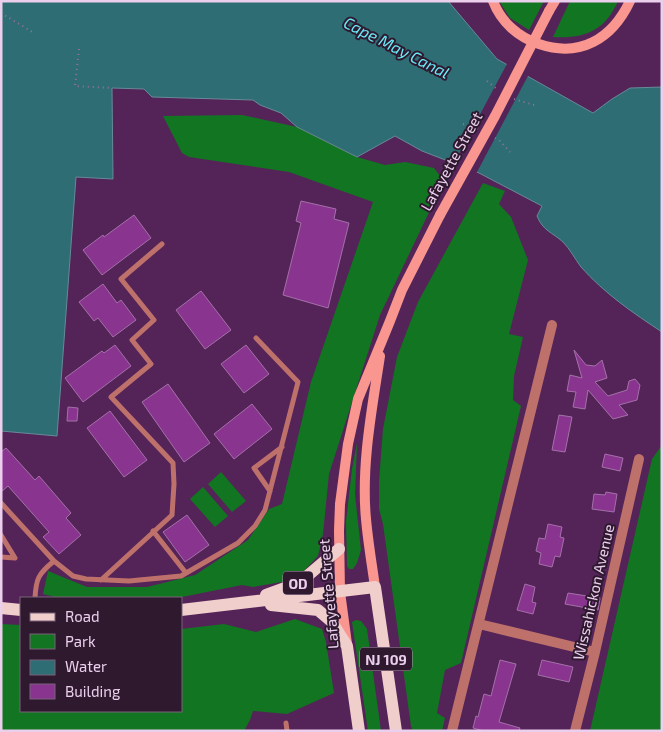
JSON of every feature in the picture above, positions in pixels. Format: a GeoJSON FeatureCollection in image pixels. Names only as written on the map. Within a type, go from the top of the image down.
{"type":"FeatureCollection","features":[{"type":"Feature","properties":{"kind":"main road"},"geometry":{"type":"LineString","coordinates":[[493,1],[508,26],[520,36],[532,42],[559,50],[585,46],[598,40],[619,21],[630,1]]}},
{"type":"Feature","properties":{"kind":"main road","name":"Lafayette Street"},"geometry":{"type":"LineString","coordinates":[[359,731],[340,592],[339,548],[340,504],[348,444],[358,399],[402,290],[554,1]]}},
{"type":"Feature","properties":{"kind":"main road","name":"Lafayette Street"},"geometry":{"type":"LineString","coordinates":[[382,340],[366,462],[366,518],[396,730]]}},
{"type":"Feature","properties":{"kind":"main road","name":"OD"},"geometry":{"type":"LineString","coordinates":[[248,602],[299,583],[339,548]]}},
{"type":"Feature","properties":{"kind":"main road"},"geometry":{"type":"LineString","coordinates":[[182,610],[375,587]]}},
{"type":"Feature","properties":{"kind":"main road"},"geometry":{"type":"LineString","coordinates":[[248,602],[318,610],[331,621],[348,646]]}},
{"type":"Feature","properties":{"kind":"main road"},"geometry":{"type":"LineString","coordinates":[[1,608],[20,610]]}},
{"type":"Feature","properties":{"kind":"street"},"geometry":{"type":"LineString","coordinates":[[452,731],[552,325]]}},
{"type":"Feature","properties":{"kind":"street","name":"Wissahickon Avenue"},"geometry":{"type":"LineString","coordinates":[[575,731],[639,459]]}},
{"type":"Feature","properties":{"kind":"street"},"geometry":{"type":"LineString","coordinates":[[479,624],[595,652]]}},
{"type":"Feature","properties":{"kind":"lane"},"geometry":{"type":"LineString","coordinates":[[101,580],[172,515],[173,463],[111,397],[150,364],[132,340],[154,320],[121,279],[162,244]]}},
{"type":"Feature","properties":{"kind":"lane"},"geometry":{"type":"LineString","coordinates":[[1,503],[54,561],[73,576],[86,579],[129,581],[181,576],[238,543],[255,526],[265,510],[298,382],[256,338]]}},
{"type":"Feature","properties":{"kind":"lane"},"geometry":{"type":"LineString","coordinates":[[270,491],[254,468],[282,447]]}},
{"type":"Feature","properties":{"kind":"lane"},"geometry":{"type":"LineString","coordinates":[[154,531],[186,573]]}},
{"type":"Feature","properties":{"kind":"lane"},"geometry":{"type":"LineString","coordinates":[[1,535],[15,558],[1,557]]}},
{"type":"Feature","properties":{"kind":"lane"},"geometry":{"type":"LineString","coordinates":[[35,597],[36,582],[42,570],[54,561]]}},
{"type":"Feature","properties":{"kind":"lane"},"geometry":{"type":"LineString","coordinates":[[286,723],[287,731]]}},
{"type":"Feature","properties":{"kind":"path"},"geometry":{"type":"LineString","coordinates":[[1,13],[34,33]]}},
{"type":"Feature","properties":{"kind":"path"},"geometry":{"type":"LineString","coordinates":[[79,49],[75,86],[112,88]]}},
{"type":"Feature","properties":{"kind":"green space"},"geometry":{"type":"Polygon","coordinates":[[[499,1],[544,1],[529,30],[510,18],[499,1]]]}},
{"type":"Feature","properties":{"kind":"green space"},"geometry":{"type":"Polygon","coordinates":[[[570,1],[618,1],[607,20],[592,31],[574,36],[553,37],[570,1]]]}},
{"type":"Feature","properties":{"kind":"green space"},"geometry":{"type":"Polygon","coordinates":[[[242,115],[297,127],[357,157],[385,165],[405,162],[434,168],[444,181],[380,315],[329,474],[323,534],[318,556],[302,573],[282,582],[253,587],[242,585],[182,597],[55,597],[43,594],[48,571],[87,587],[147,587],[195,575],[248,540],[269,509],[282,504],[311,382],[373,202],[289,172],[189,157],[182,153],[163,116],[242,115]]]}},
{"type":"Feature","properties":{"kind":"green space"},"geometry":{"type":"Polygon","coordinates":[[[483,183],[505,191],[499,204],[511,217],[528,260],[509,334],[523,337],[514,376],[513,400],[521,406],[461,663],[445,670],[437,713],[445,718],[442,731],[413,731],[383,524],[379,509],[383,429],[397,357],[418,302],[483,183]]]}},
{"type":"Feature","properties":{"kind":"green space"},"geometry":{"type":"Polygon","coordinates":[[[357,443],[355,495],[361,550],[357,563],[353,569],[349,569],[347,566],[346,522],[357,443]]]}},
{"type":"Feature","properties":{"kind":"green space"},"geometry":{"type":"Polygon","coordinates":[[[662,445],[662,731],[590,731],[652,459],[662,445]]]}},
{"type":"Feature","properties":{"kind":"green space"},"geometry":{"type":"Polygon","coordinates":[[[221,472],[246,501],[232,512],[208,484],[221,472]]]}},
{"type":"Feature","properties":{"kind":"green space"},"geometry":{"type":"Polygon","coordinates":[[[203,487],[228,516],[215,527],[190,499],[203,487]]]}},
{"type":"Feature","properties":{"kind":"green space"},"geometry":{"type":"Polygon","coordinates":[[[295,619],[322,629],[326,642],[334,693],[287,714],[253,711],[244,731],[1,731],[1,624],[20,625],[20,712],[182,712],[182,629],[224,624],[256,632],[295,619]]]}},
{"type":"Feature","properties":{"kind":"green space"},"geometry":{"type":"Polygon","coordinates":[[[356,620],[361,621],[367,629],[381,731],[368,731],[352,622],[356,620]]]}},
{"type":"Feature","properties":{"kind":"water","name":"Cape May Canal"},"geometry":{"type":"Polygon","coordinates":[[[1,1],[448,1],[497,59],[593,113],[630,88],[662,87],[662,332],[619,302],[581,267],[563,242],[542,225],[537,216],[542,206],[479,173],[422,151],[395,136],[357,157],[297,127],[281,113],[260,105],[253,100],[152,97],[144,89],[112,88],[113,179],[76,177],[57,436],[1,431],[1,1]]]}},
{"type":"Feature","properties":{"kind":"pier"},"geometry":{"type":"Polygon","coordinates":[[[508,62],[529,74],[476,174],[453,165],[508,62]]]}},
{"type":"Feature","properties":{"kind":"building"},"geometry":{"type":"Polygon","coordinates":[[[301,201],[336,209],[334,219],[349,223],[328,308],[283,295],[301,223],[296,221],[301,201]]]}},
{"type":"Feature","properties":{"kind":"building"},"geometry":{"type":"Polygon","coordinates":[[[134,215],[151,238],[102,275],[83,250],[134,215]]]}},
{"type":"Feature","properties":{"kind":"building"},"geometry":{"type":"Polygon","coordinates":[[[103,284],[117,303],[121,300],[136,320],[113,337],[98,318],[94,321],[79,302],[103,284]]]}},
{"type":"Feature","properties":{"kind":"building"},"geometry":{"type":"Polygon","coordinates":[[[201,291],[231,330],[205,349],[176,310],[201,291]]]}},
{"type":"Feature","properties":{"kind":"building"},"geometry":{"type":"Polygon","coordinates":[[[115,345],[131,366],[83,402],[65,378],[102,351],[104,353],[115,345]]]}},
{"type":"Feature","properties":{"kind":"building"},"geometry":{"type":"Polygon","coordinates":[[[246,345],[269,374],[244,393],[221,364],[246,345]]]}},
{"type":"Feature","properties":{"kind":"building"},"geometry":{"type":"Polygon","coordinates":[[[574,350],[586,365],[595,366],[602,360],[607,378],[595,382],[608,396],[627,390],[629,381],[635,379],[640,385],[637,400],[619,405],[628,415],[613,419],[588,390],[585,409],[573,407],[576,392],[567,391],[570,375],[582,378],[574,350]]]}},
{"type":"Feature","properties":{"kind":"building"},"geometry":{"type":"Polygon","coordinates":[[[168,384],[210,443],[184,462],[142,402],[168,384]]]}},
{"type":"Feature","properties":{"kind":"building"},"geometry":{"type":"Polygon","coordinates":[[[252,404],[272,429],[234,459],[214,434],[252,404]]]}},
{"type":"Feature","properties":{"kind":"building"},"geometry":{"type":"Polygon","coordinates":[[[68,407],[78,408],[77,421],[67,421],[68,407]]]}},
{"type":"Feature","properties":{"kind":"building"},"geometry":{"type":"Polygon","coordinates":[[[110,411],[147,460],[124,477],[87,428],[110,411]]]}},
{"type":"Feature","properties":{"kind":"building"},"geometry":{"type":"Polygon","coordinates":[[[559,415],[572,417],[565,452],[552,450],[559,415]]]}},
{"type":"Feature","properties":{"kind":"building"},"geometry":{"type":"Polygon","coordinates":[[[6,448],[35,480],[39,476],[71,513],[66,518],[81,535],[59,554],[43,537],[49,532],[8,486],[1,492],[1,452],[6,448]]]}},
{"type":"Feature","properties":{"kind":"building"},"geometry":{"type":"Polygon","coordinates":[[[605,454],[623,458],[620,471],[602,467],[605,454]]]}},
{"type":"Feature","properties":{"kind":"building"},"geometry":{"type":"Polygon","coordinates":[[[606,492],[617,494],[614,512],[592,509],[594,494],[605,495],[606,492]]]}},
{"type":"Feature","properties":{"kind":"building"},"geometry":{"type":"Polygon","coordinates":[[[187,515],[209,545],[185,562],[163,532],[187,515]]]}},
{"type":"Feature","properties":{"kind":"building"},"geometry":{"type":"Polygon","coordinates":[[[548,524],[562,527],[560,537],[564,538],[560,557],[555,556],[552,567],[539,564],[541,553],[536,551],[539,538],[545,539],[548,524]]]}},
{"type":"Feature","properties":{"kind":"building"},"geometry":{"type":"Polygon","coordinates":[[[525,584],[535,587],[532,602],[536,603],[533,614],[517,610],[525,584]]]}},
{"type":"Feature","properties":{"kind":"building"},"geometry":{"type":"Polygon","coordinates":[[[568,593],[600,598],[598,610],[565,604],[568,593]]]}},
{"type":"Feature","properties":{"kind":"building"},"geometry":{"type":"Polygon","coordinates":[[[500,660],[516,664],[499,722],[520,728],[519,731],[484,731],[473,728],[484,694],[491,696],[500,660]]]}},
{"type":"Feature","properties":{"kind":"building"},"geometry":{"type":"Polygon","coordinates":[[[542,660],[573,667],[569,682],[538,675],[542,660]]]}}]}
